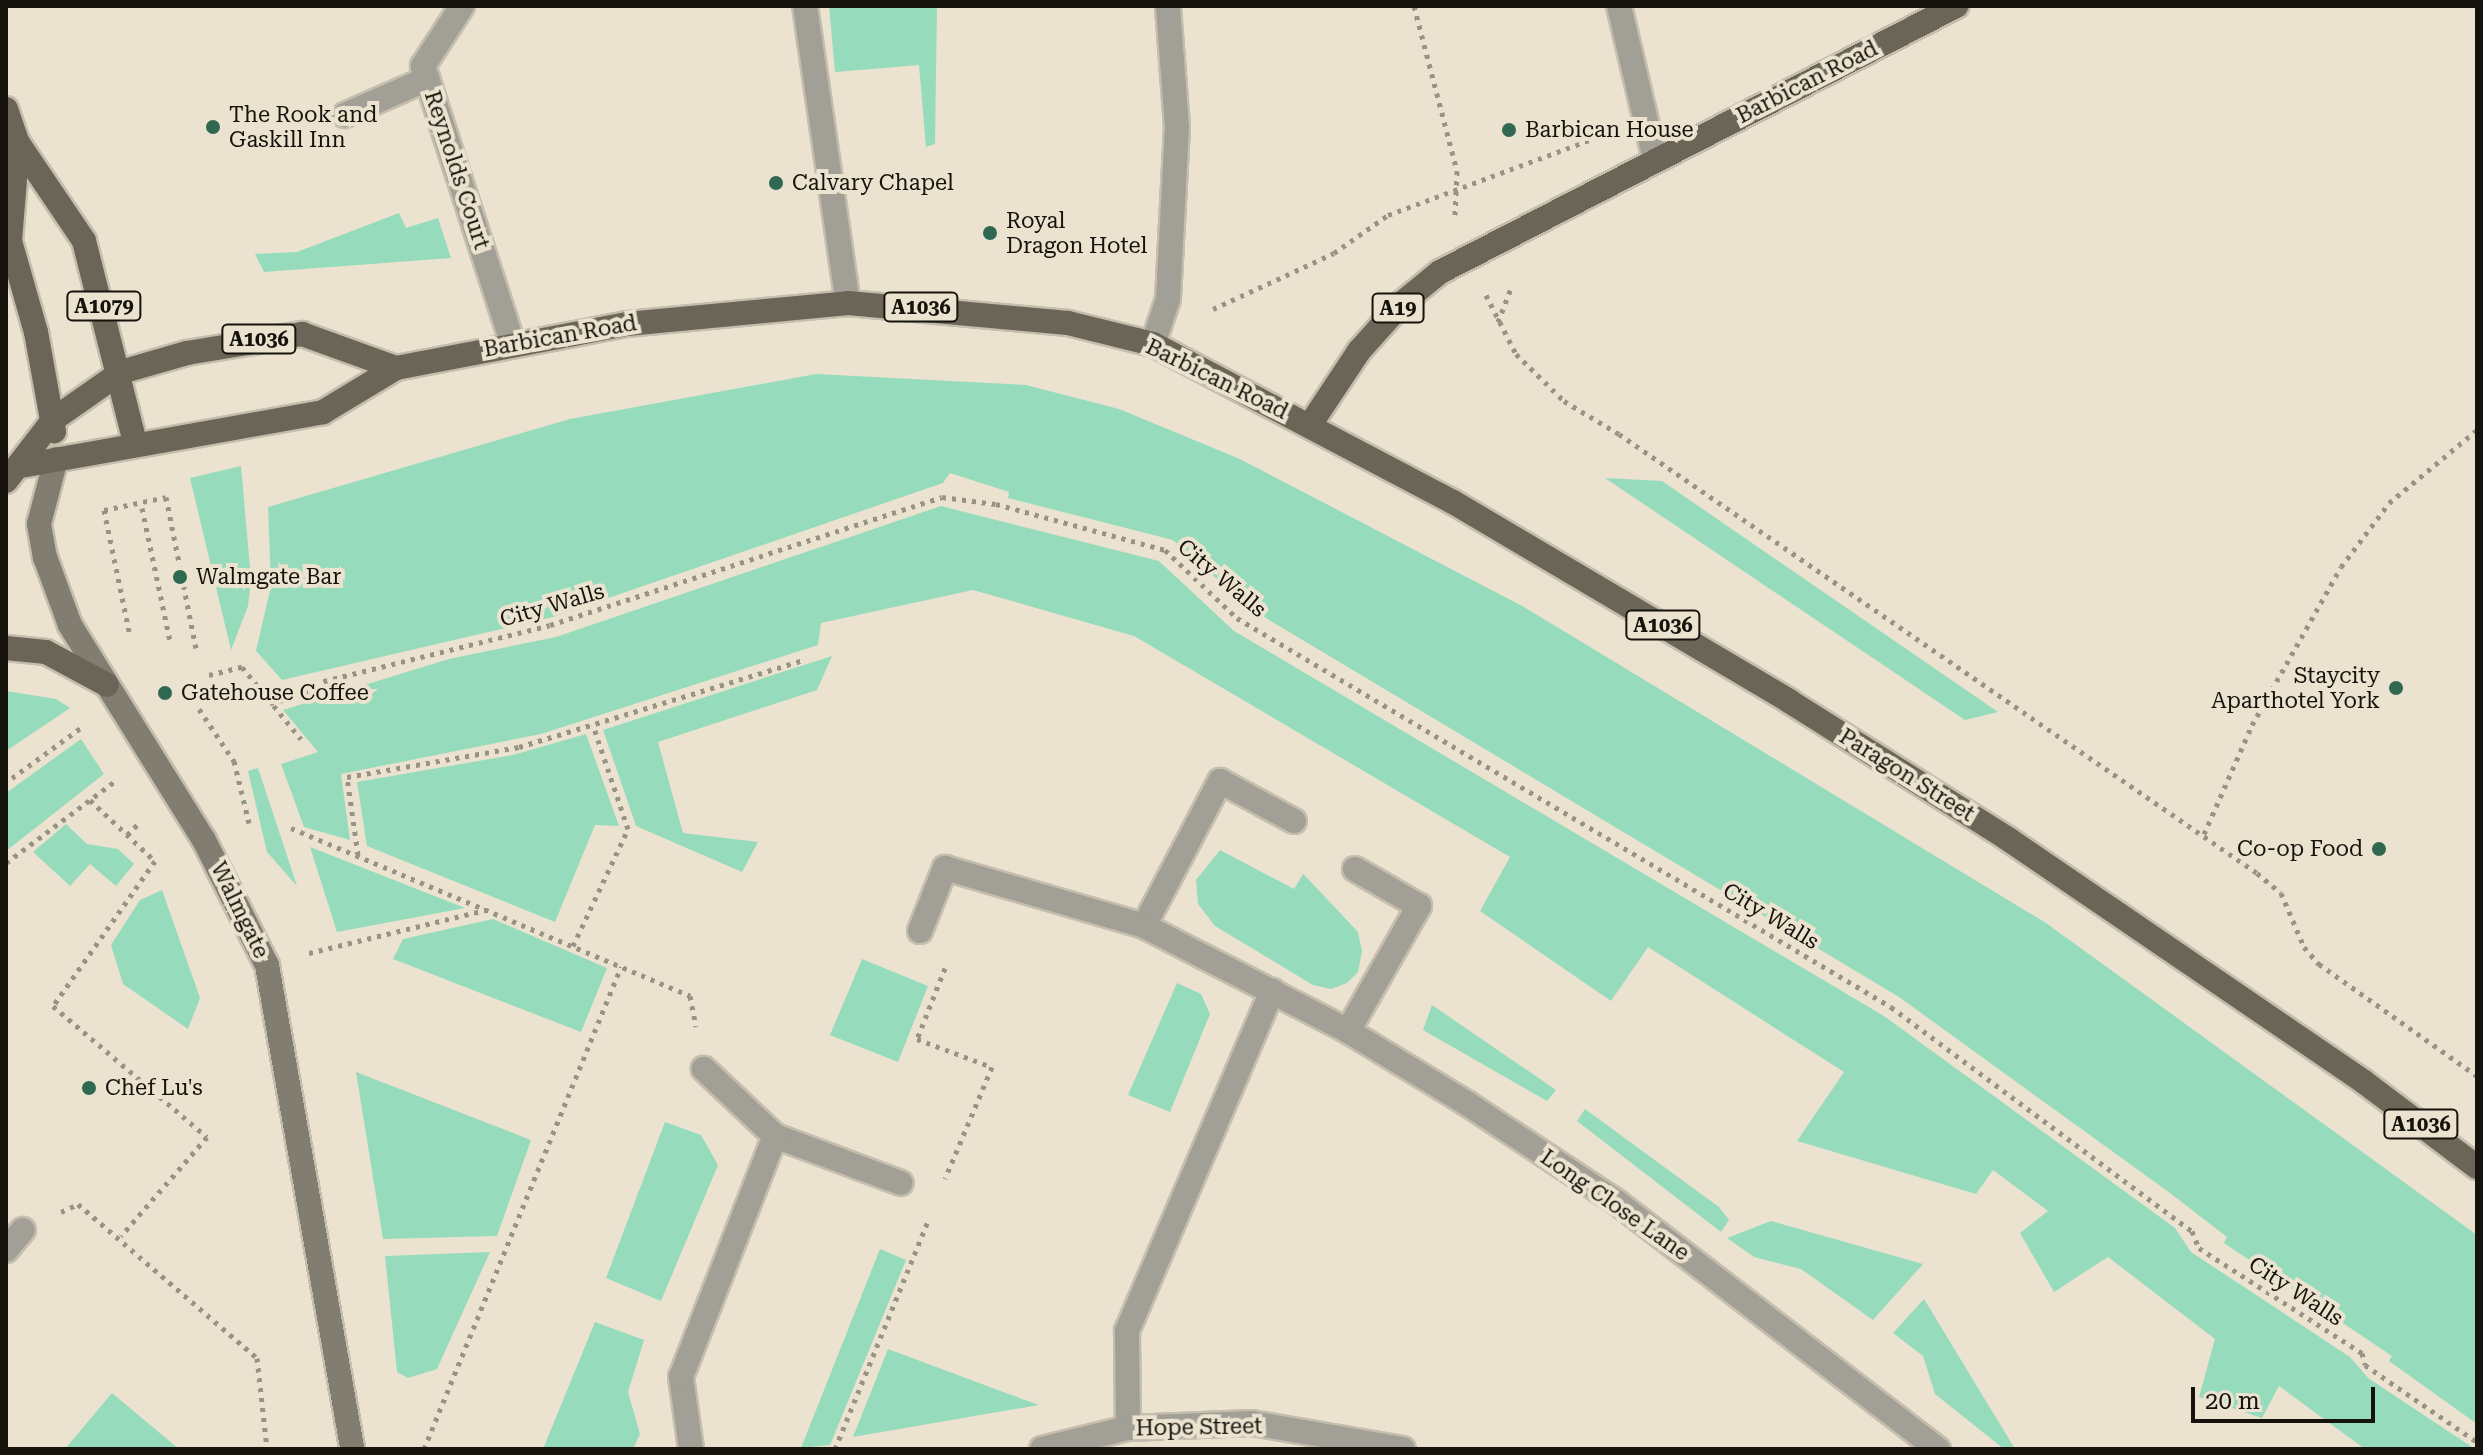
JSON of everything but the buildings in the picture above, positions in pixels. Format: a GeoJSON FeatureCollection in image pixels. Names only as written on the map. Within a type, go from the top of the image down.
{"type":"FeatureCollection","features":[{"type":"Feature","properties":{"kind":"main road","name":"Barbican Road"},"geometry":{"type":"LineString","coordinates":[[56,459],[323,412],[396,368],[512,342],[627,324],[848,303],[1068,323],[1153,344],[1310,425],[1359,351],[1402,303],[1440,272],[1956,6]]}},
{"type":"Feature","properties":{"kind":"main road","name":"A1079"},"geometry":{"type":"LineString","coordinates":[[7,115],[18,143],[84,241],[121,372],[135,443]]}},
{"type":"Feature","properties":{"kind":"main road","name":"A1079"},"geometry":{"type":"LineString","coordinates":[[18,143],[10,241],[54,419],[56,459]]}},
{"type":"Feature","properties":{"kind":"main road","name":"A1036"},"geometry":{"type":"LineString","coordinates":[[13,473],[54,419],[121,372],[187,353],[302,334],[396,368]]}},
{"type":"Feature","properties":{"kind":"main road","name":"Paragon Street"},"geometry":{"type":"LineString","coordinates":[[1310,425],[1571,570],[1996,831],[2364,1082],[2477,1167]]}},
{"type":"Feature","properties":{"kind":"main road","name":"A1036"},"geometry":{"type":"LineString","coordinates":[[13,473],[56,459]]}},
{"type":"Feature","properties":{"kind":"main road"},"geometry":{"type":"LineString","coordinates":[[6,648],[46,652],[107,685]]}},
{"type":"Feature","properties":{"kind":"street","name":"Reynolds Court"},"geometry":{"type":"LineString","coordinates":[[462,6],[423,66],[512,342]]}},
{"type":"Feature","properties":{"kind":"street"},"geometry":{"type":"LineString","coordinates":[[805,6],[848,303]]}},
{"type":"Feature","properties":{"kind":"street"},"geometry":{"type":"LineString","coordinates":[[1153,344],[1168,299],[1177,127],[1168,6]]}},
{"type":"Feature","properties":{"kind":"street"},"geometry":{"type":"LineString","coordinates":[[1619,6],[1642,117],[1655,159]]}},
{"type":"Feature","properties":{"kind":"street"},"geometry":{"type":"LineString","coordinates":[[345,115],[427,79]]}},
{"type":"Feature","properties":{"kind":"street","name":"Walmgate"},"geometry":{"type":"LineString","coordinates":[[56,459],[39,524],[45,557],[70,625],[204,840],[267,965],[352,1449]]}},
{"type":"Feature","properties":{"kind":"street"},"geometry":{"type":"LineString","coordinates":[[1144,926],[1220,781],[1294,821]]}},
{"type":"Feature","properties":{"kind":"street","name":"Long Close Lane"},"geometry":{"type":"LineString","coordinates":[[920,931],[945,868],[1144,926],[1272,991],[1348,1031],[1618,1203],[1938,1449]]}},
{"type":"Feature","properties":{"kind":"street"},"geometry":{"type":"LineString","coordinates":[[1348,1031],[1419,906],[1355,869]]}},
{"type":"Feature","properties":{"kind":"street"},"geometry":{"type":"LineString","coordinates":[[1128,1428],[1127,1331],[1272,991]]}},
{"type":"Feature","properties":{"kind":"street"},"geometry":{"type":"LineString","coordinates":[[704,1069],[775,1136],[901,1183]]}},
{"type":"Feature","properties":{"kind":"street"},"geometry":{"type":"LineString","coordinates":[[691,1449],[681,1377],[775,1136]]}},
{"type":"Feature","properties":{"kind":"street"},"geometry":{"type":"LineString","coordinates":[[6,1250],[23,1230]]}},
{"type":"Feature","properties":{"kind":"street","name":"Hope Street"},"geometry":{"type":"LineString","coordinates":[[1042,1449],[1128,1428],[1252,1423],[1403,1449]]}},
{"type":"Feature","properties":{"kind":"path"},"geometry":{"type":"LineString","coordinates":[[1414,6],[1457,171],[1454,187]]}},
{"type":"Feature","properties":{"kind":"path"},"geometry":{"type":"LineString","coordinates":[[1153,344],[1240,293],[1334,253],[1388,215],[1454,187],[1514,170],[1642,117]]}},
{"type":"Feature","properties":{"kind":"path"},"geometry":{"type":"LineString","coordinates":[[1539,380],[2204,834],[2281,893],[2304,947],[2319,964],[2477,1076]]}},
{"type":"Feature","properties":{"kind":"path"},"geometry":{"type":"LineString","coordinates":[[2204,834],[2252,725],[2341,567],[2389,503],[2477,430]]}},
{"type":"Feature","properties":{"kind":"path"},"geometry":{"type":"LineString","coordinates":[[130,639],[104,510],[166,497],[196,648]]}},
{"type":"Feature","properties":{"kind":"path","name":"City Walls"},"geometry":{"type":"LineString","coordinates":[[270,703],[306,694],[304,686],[550,625],[942,497],[996,504],[1165,550],[1237,618],[1891,1007],[2192,1231],[2199,1248],[2362,1353],[2365,1365],[2477,1442]]}},
{"type":"Feature","properties":{"kind":"path"},"geometry":{"type":"LineString","coordinates":[[142,508],[170,641]]}},
{"type":"Feature","properties":{"kind":"path"},"geometry":{"type":"LineString","coordinates":[[358,855],[347,777],[519,747],[804,660]]}},
{"type":"Feature","properties":{"kind":"path"},"geometry":{"type":"LineString","coordinates":[[209,675],[242,667],[301,739]]}},
{"type":"Feature","properties":{"kind":"path"},"geometry":{"type":"LineString","coordinates":[[199,709],[234,761],[250,828]]}},
{"type":"Feature","properties":{"kind":"path"},"geometry":{"type":"LineString","coordinates":[[12,778],[86,724]]}},
{"type":"Feature","properties":{"kind":"path"},"geometry":{"type":"LineString","coordinates":[[573,947],[628,829],[593,725]]}},
{"type":"Feature","properties":{"kind":"path"},"geometry":{"type":"LineString","coordinates":[[6,863],[122,776]]}},
{"type":"Feature","properties":{"kind":"path"},"geometry":{"type":"LineString","coordinates":[[90,800],[155,861],[53,1006],[207,1137],[121,1236]]}},
{"type":"Feature","properties":{"kind":"path"},"geometry":{"type":"LineString","coordinates":[[291,828],[690,996],[704,1069]]}},
{"type":"Feature","properties":{"kind":"path"},"geometry":{"type":"LineString","coordinates":[[267,965],[487,910]]}},
{"type":"Feature","properties":{"kind":"path"},"geometry":{"type":"LineString","coordinates":[[835,1449],[992,1067],[917,1039],[952,948],[920,931]]}},
{"type":"Feature","properties":{"kind":"path"},"geometry":{"type":"LineString","coordinates":[[424,1449],[621,967]]}},
{"type":"Feature","properties":{"kind":"path"},"geometry":{"type":"LineString","coordinates":[[901,1183],[938,1196]]}},
{"type":"Feature","properties":{"kind":"path"},"geometry":{"type":"LineString","coordinates":[[23,1230],[78,1204],[121,1236],[257,1358],[267,1449]]}},
{"type":"Feature","properties":{"kind":"green space"},"geometry":{"type":"Polygon","coordinates":[[[829,6],[937,6],[935,144],[926,147],[919,65],[835,72],[829,6]]]}},
{"type":"Feature","properties":{"kind":"green space"},"geometry":{"type":"Polygon","coordinates":[[[399,213],[406,228],[438,218],[451,258],[264,272],[255,254],[297,252],[399,213]]]}},
{"type":"Feature","properties":{"kind":"green space"},"geometry":{"type":"Polygon","coordinates":[[[816,374],[1026,385],[1119,409],[1240,459],[1524,607],[2046,923],[2477,1235],[2477,1424],[2389,1361],[2392,1356],[2224,1243],[2227,1237],[2170,1193],[1899,997],[1251,609],[1173,540],[1008,498],[1009,492],[950,473],[943,483],[553,617],[282,680],[256,651],[271,586],[268,507],[570,419],[816,374]]]}},
{"type":"Feature","properties":{"kind":"green space"},"geometry":{"type":"Polygon","coordinates":[[[241,466],[251,579],[248,606],[231,650],[190,478],[241,466]]]}},
{"type":"Feature","properties":{"kind":"green space"},"geometry":{"type":"Polygon","coordinates":[[[1605,478],[1662,481],[1998,712],[1965,720],[1605,478]]]}},
{"type":"Feature","properties":{"kind":"green space"},"geometry":{"type":"Polygon","coordinates":[[[941,506],[1159,561],[1234,631],[1884,1016],[2175,1228],[2191,1252],[2350,1357],[2368,1378],[2475,1449],[2365,1449],[2279,1386],[2262,1418],[2199,1397],[2215,1339],[2108,1257],[2054,1292],[2020,1233],[2048,1211],[1993,1170],[1976,1194],[1797,1141],[1844,1072],[1648,947],[1611,1001],[1480,911],[1510,857],[1134,636],[973,590],[821,623],[818,645],[541,734],[341,774],[350,840],[304,827],[281,764],[318,752],[283,710],[449,659],[556,637],[941,506]]]}},
{"type":"Feature","properties":{"kind":"green space"},"geometry":{"type":"Polygon","coordinates":[[[832,656],[817,690],[658,742],[683,833],[758,842],[742,872],[636,826],[603,730],[832,656]]]}},
{"type":"Feature","properties":{"kind":"green space"},"geometry":{"type":"Polygon","coordinates":[[[6,691],[56,699],[70,708],[6,751],[6,691]]]}},
{"type":"Feature","properties":{"kind":"green space"},"geometry":{"type":"Polygon","coordinates":[[[586,734],[619,826],[595,825],[555,922],[367,846],[357,782],[513,755],[586,734]]]}},
{"type":"Feature","properties":{"kind":"green space"},"geometry":{"type":"Polygon","coordinates":[[[81,739],[104,774],[6,851],[6,793],[81,739]]]}},
{"type":"Feature","properties":{"kind":"green space"},"geometry":{"type":"Polygon","coordinates":[[[258,768],[297,886],[267,852],[248,771],[258,768]]]}},
{"type":"Feature","properties":{"kind":"green space"},"geometry":{"type":"Polygon","coordinates":[[[66,824],[87,844],[118,849],[134,864],[116,886],[90,864],[70,886],[33,852],[66,824]]]}},
{"type":"Feature","properties":{"kind":"green space"},"geometry":{"type":"Polygon","coordinates":[[[310,847],[465,908],[337,932],[310,847]]]}},
{"type":"Feature","properties":{"kind":"green space"},"geometry":{"type":"Polygon","coordinates":[[[1220,850],[1294,889],[1303,874],[1358,932],[1362,951],[1358,972],[1347,983],[1331,989],[1313,985],[1215,926],[1198,904],[1196,880],[1220,850]]]}},
{"type":"Feature","properties":{"kind":"green space"},"geometry":{"type":"Polygon","coordinates":[[[162,890],[200,998],[188,1029],[123,984],[111,945],[140,900],[162,890]]]}},
{"type":"Feature","properties":{"kind":"green space"},"geometry":{"type":"Polygon","coordinates":[[[493,919],[607,968],[581,1032],[393,959],[403,939],[493,919]]]}},
{"type":"Feature","properties":{"kind":"green space"},"geometry":{"type":"Polygon","coordinates":[[[862,959],[928,986],[898,1062],[830,1035],[862,959]]]}},
{"type":"Feature","properties":{"kind":"green space"},"geometry":{"type":"Polygon","coordinates":[[[1177,983],[1201,994],[1210,1014],[1170,1112],[1128,1095],[1177,983]]]}},
{"type":"Feature","properties":{"kind":"green space"},"geometry":{"type":"Polygon","coordinates":[[[1432,1005],[1556,1090],[1547,1101],[1423,1030],[1432,1005]]]}},
{"type":"Feature","properties":{"kind":"green space"},"geometry":{"type":"Polygon","coordinates":[[[356,1072],[531,1140],[497,1236],[383,1239],[356,1072]]]}},
{"type":"Feature","properties":{"kind":"green space"},"geometry":{"type":"Polygon","coordinates":[[[1585,1109],[1719,1207],[1729,1220],[1721,1232],[1577,1121],[1585,1109]]]}},
{"type":"Feature","properties":{"kind":"green space"},"geometry":{"type":"Polygon","coordinates":[[[665,1122],[701,1135],[718,1165],[661,1301],[606,1278],[665,1122]]]}},
{"type":"Feature","properties":{"kind":"green space"},"geometry":{"type":"Polygon","coordinates":[[[1771,1221],[1923,1264],[1873,1320],[1801,1269],[1754,1257],[1727,1238],[1771,1221]]]}},
{"type":"Feature","properties":{"kind":"green space"},"geometry":{"type":"Polygon","coordinates":[[[880,1249],[906,1260],[830,1445],[801,1448],[880,1249]]]}},
{"type":"Feature","properties":{"kind":"green space"},"geometry":{"type":"Polygon","coordinates":[[[490,1252],[437,1369],[408,1378],[397,1372],[385,1256],[490,1252]]]}},
{"type":"Feature","properties":{"kind":"green space"},"geometry":{"type":"Polygon","coordinates":[[[1924,1299],[2015,1449],[2004,1449],[1935,1394],[1923,1356],[1893,1333],[1924,1299]]]}},
{"type":"Feature","properties":{"kind":"green space"},"geometry":{"type":"Polygon","coordinates":[[[595,1322],[644,1340],[628,1392],[640,1434],[633,1449],[543,1449],[595,1322]]]}},
{"type":"Feature","properties":{"kind":"green space"},"geometry":{"type":"Polygon","coordinates":[[[888,1349],[1006,1393],[1039,1405],[853,1437],[888,1349]]]}},
{"type":"Feature","properties":{"kind":"green space"},"geometry":{"type":"Polygon","coordinates":[[[112,1393],[179,1449],[65,1449],[112,1393]]]}},
{"type":"Feature","properties":{"kind":"place","name":"The Rook and Gaskill Inn"},"geometry":{"type":"Point","coordinates":[213,127]}},
{"type":"Feature","properties":{"kind":"place","name":"Barbican House"},"geometry":{"type":"Point","coordinates":[1509,130]}},
{"type":"Feature","properties":{"kind":"place","name":"Calvary Chapel"},"geometry":{"type":"Point","coordinates":[776,183]}},
{"type":"Feature","properties":{"kind":"place","name":"Royal Dragon Hotel"},"geometry":{"type":"Point","coordinates":[990,233]}},
{"type":"Feature","properties":{"kind":"place","name":"Walmgate Bar"},"geometry":{"type":"Point","coordinates":[180,577]}},
{"type":"Feature","properties":{"kind":"place","name":"Staycity Aparthotel York"},"geometry":{"type":"Point","coordinates":[2396,688]}},
{"type":"Feature","properties":{"kind":"place","name":"Gatehouse Coffee"},"geometry":{"type":"Point","coordinates":[165,693]}},
{"type":"Feature","properties":{"kind":"place","name":"Co-op Food"},"geometry":{"type":"Point","coordinates":[2379,849]}},
{"type":"Feature","properties":{"kind":"place","name":"Chef Lu's"},"geometry":{"type":"Point","coordinates":[89,1088]}}]}
